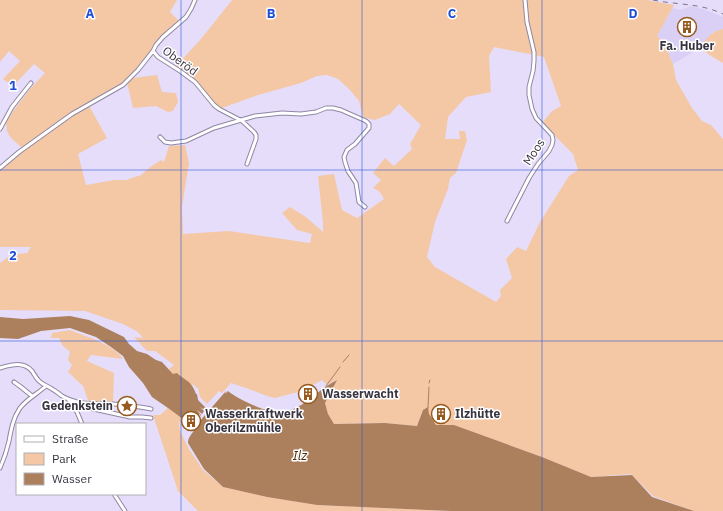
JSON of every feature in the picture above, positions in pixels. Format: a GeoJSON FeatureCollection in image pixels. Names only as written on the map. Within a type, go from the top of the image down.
{"type":"FeatureCollection","features":[{"type":"Feature","properties":{"kind":"street"},"geometry":{"type":"LineString","coordinates":[[153,51],[163,37],[186,17],[194,0]]}},
{"type":"Feature","properties":{"kind":"street","name":"Moos"},"geometry":{"type":"LineString","coordinates":[[507,221],[529,178],[549,151],[553,140],[552,135],[533,113],[529,95],[529,87],[534,71],[534,52],[527,22],[525,0]]}},
{"type":"Feature","properties":{"kind":"street","name":"Oberöd"},"geometry":{"type":"LineString","coordinates":[[0,168],[19,152],[72,114],[123,85],[138,70],[153,51],[158,57],[195,82],[220,110],[242,121],[256,135],[247,164]]}},
{"type":"Feature","properties":{"kind":"street"},"geometry":{"type":"LineString","coordinates":[[0,129],[12,107],[31,83]]}},
{"type":"Feature","properties":{"kind":"street"},"geometry":{"type":"LineString","coordinates":[[160,137],[165,142],[170,143],[186,141],[214,128],[255,116],[282,113],[301,114],[316,112],[326,108],[341,110],[366,121],[369,124],[369,128],[355,144],[347,150],[344,157],[346,166],[356,183],[359,202],[365,208]]}},
{"type":"Feature","properties":{"kind":"street"},"geometry":{"type":"LineString","coordinates":[[0,368],[18,364],[23,365],[31,370],[39,381],[46,386],[68,399],[79,402],[90,404],[130,405],[151,409]]}},
{"type":"Feature","properties":{"kind":"street"},"geometry":{"type":"LineString","coordinates":[[14,382],[32,396]]}},
{"type":"Feature","properties":{"kind":"street"},"geometry":{"type":"LineString","coordinates":[[0,468],[5,456],[11,430],[20,408],[32,396],[46,386]]}},
{"type":"Feature","properties":{"kind":"street"},"geometry":{"type":"LineString","coordinates":[[68,399],[74,406],[82,423]]}},
{"type":"Feature","properties":{"kind":"street"},"geometry":{"type":"LineString","coordinates":[[74,406],[130,417],[151,418]]}},
{"type":"Feature","properties":{"kind":"street"},"geometry":{"type":"LineString","coordinates":[[115,495],[125,511]]}},
{"type":"Feature","properties":{"kind":"shaded area"},"geometry":{"type":"Polygon","coordinates":[[[691,6],[723,17],[723,29],[714,32],[700,48],[673,64],[663,41],[657,36],[672,8],[680,10],[691,6]]]}},
{"type":"Feature","properties":{"kind":"green space"},"geometry":{"type":"Polygon","coordinates":[[[0,0],[177,0],[170,12],[180,22],[163,34],[163,37],[133,76],[114,90],[110,90],[105,95],[88,104],[107,138],[78,154],[86,185],[114,180],[126,180],[141,175],[161,160],[164,162],[169,146],[185,145],[189,163],[182,207],[183,234],[229,231],[310,243],[312,234],[297,230],[282,213],[290,207],[306,217],[323,232],[318,176],[334,174],[342,210],[357,218],[384,199],[379,191],[373,188],[381,180],[373,173],[385,158],[394,166],[412,149],[410,144],[421,125],[399,104],[390,114],[375,120],[363,117],[359,101],[350,90],[338,79],[327,75],[317,76],[301,83],[258,95],[219,109],[195,82],[176,66],[201,39],[232,0],[647,0],[674,5],[657,36],[663,41],[673,64],[676,80],[692,108],[702,121],[711,125],[723,139],[723,511],[693,511],[653,496],[631,474],[591,477],[542,457],[454,425],[436,425],[423,410],[417,426],[385,423],[334,424],[328,414],[325,403],[336,380],[327,385],[322,380],[302,391],[275,398],[231,383],[222,393],[219,391],[207,404],[200,397],[198,388],[192,383],[193,386],[186,380],[171,373],[169,369],[174,365],[155,351],[147,351],[134,337],[143,338],[138,332],[123,324],[85,311],[0,310],[0,263],[11,255],[27,253],[31,247],[0,247],[0,168],[23,149],[10,137],[7,131],[6,122],[30,89],[45,73],[34,64],[13,86],[3,79],[20,61],[9,51],[0,62],[0,0]],[[494,47],[489,56],[491,92],[466,97],[448,117],[445,139],[460,139],[459,131],[465,131],[467,140],[456,173],[450,178],[448,189],[435,222],[427,257],[435,267],[496,302],[501,296],[500,290],[512,278],[506,259],[517,247],[526,251],[540,222],[569,176],[578,170],[573,154],[542,123],[552,111],[561,106],[544,57],[494,47]]]}},
{"type":"Feature","properties":{"kind":"green space"},"geometry":{"type":"Polygon","coordinates":[[[723,29],[723,63],[700,48],[709,36],[723,29]]]}},
{"type":"Feature","properties":{"kind":"green space"},"geometry":{"type":"Polygon","coordinates":[[[157,75],[162,92],[176,93],[178,102],[173,111],[168,112],[156,106],[133,108],[127,83],[133,78],[157,75]]]}},
{"type":"Feature","properties":{"kind":"green space"},"geometry":{"type":"Polygon","coordinates":[[[70,330],[106,345],[113,349],[123,359],[91,355],[87,361],[114,373],[113,402],[89,403],[83,386],[68,372],[72,365],[68,360],[70,352],[62,345],[59,338],[51,338],[52,333],[70,330]]]}},
{"type":"Feature","properties":{"kind":"green space"},"geometry":{"type":"Polygon","coordinates":[[[168,408],[181,417],[179,423],[180,431],[189,449],[203,470],[223,487],[267,497],[317,505],[450,511],[198,511],[178,491],[153,415],[160,415],[168,408]]]}},
{"type":"Feature","properties":{"kind":"water"},"geometry":{"type":"Polygon","coordinates":[[[70,316],[89,320],[124,337],[137,351],[147,354],[162,362],[173,374],[177,373],[188,381],[197,394],[198,400],[206,408],[203,409],[200,407],[204,411],[202,414],[197,410],[201,415],[199,417],[200,414],[198,415],[195,413],[199,418],[197,420],[197,417],[195,418],[191,415],[192,416],[187,421],[152,397],[143,383],[129,367],[123,356],[96,337],[70,328],[41,331],[18,339],[0,338],[0,317],[23,319],[70,316]]]}},
{"type":"Feature","properties":{"kind":"water","name":"Ilz"},"geometry":{"type":"Polygon","coordinates":[[[337,380],[325,403],[328,414],[334,424],[385,423],[417,426],[423,410],[428,407],[429,414],[436,425],[454,425],[542,457],[591,477],[632,475],[652,497],[694,511],[450,511],[317,505],[267,497],[223,487],[204,469],[188,443],[189,437],[195,429],[193,426],[196,422],[200,424],[199,422],[226,391],[225,394],[228,391],[246,402],[261,408],[269,411],[281,412],[296,408],[326,386],[337,380]]]}},
{"type":"Feature","properties":{"kind":"waterway"},"geometry":{"type":"LineString","coordinates":[[343,362],[349,355]]}},
{"type":"Feature","properties":{"kind":"waterway"},"geometry":{"type":"LineString","coordinates":[[326,386],[340,367]]}},
{"type":"Feature","properties":{"kind":"waterway"},"geometry":{"type":"LineString","coordinates":[[428,408],[429,387]]}},
{"type":"Feature","properties":{"kind":"waterway","name":"Ilz"},"geometry":{"type":"LineString","coordinates":[[185,414],[194,425],[199,428],[200,427]]}},
{"type":"Feature","properties":{"kind":"railway"},"geometry":{"type":"LineString","coordinates":[[653,0],[697,6],[723,14]]}},
{"type":"Feature","properties":{"kind":"place","name":"Fa. Huber"},"geometry":{"type":"Point","coordinates":[687,27]}},
{"type":"Feature","properties":{"kind":"place","name":"Wasserwacht"},"geometry":{"type":"Point","coordinates":[308,394]}},
{"type":"Feature","properties":{"kind":"place","name":"Gedenkstein"},"geometry":{"type":"Point","coordinates":[127,406]}},
{"type":"Feature","properties":{"kind":"place","name":"Ilzhütte"},"geometry":{"type":"Point","coordinates":[441,414]}},
{"type":"Feature","properties":{"kind":"place","name":"Wasserkraftwerk Oberilzmühle"},"geometry":{"type":"Point","coordinates":[191,421]}}]}
